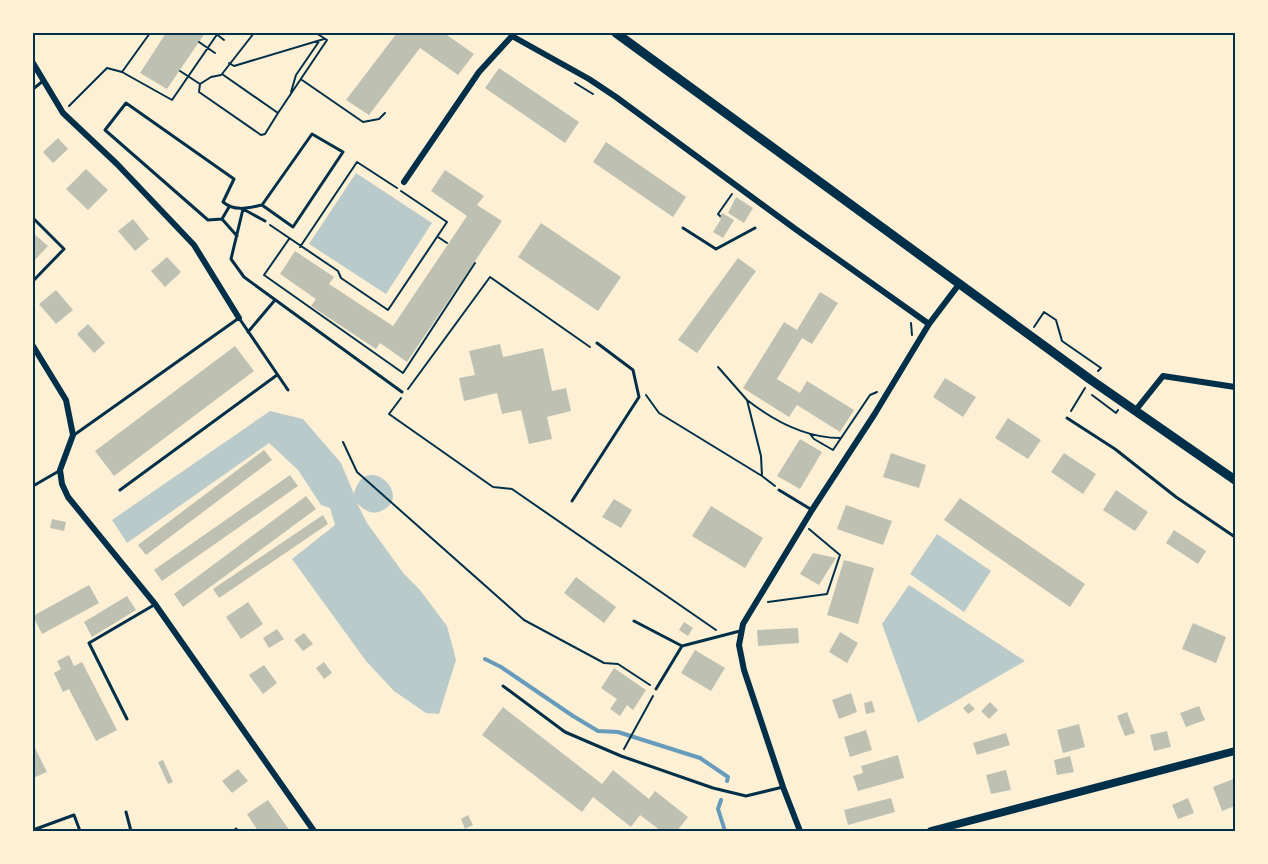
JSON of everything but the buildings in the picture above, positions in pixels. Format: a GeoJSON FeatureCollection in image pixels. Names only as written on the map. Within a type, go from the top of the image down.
{"type":"FeatureCollection","features":[{"type":"Feature","properties":{"kind":"main road"},"geometry":{"type":"LineString","coordinates":[[616,33],[1135,411],[1235,480]]}},
{"type":"Feature","properties":{"kind":"street"},"geometry":{"type":"LineString","coordinates":[[404,182],[479,72],[512,36],[589,79],[616,97],[929,324]]}},
{"type":"Feature","properties":{"kind":"street"},"geometry":{"type":"LineString","coordinates":[[33,63],[63,113],[117,164],[194,245],[238,318]]}},
{"type":"Feature","properties":{"kind":"street"},"geometry":{"type":"LineString","coordinates":[[800,831],[744,670],[739,645],[744,624],[812,510],[874,416],[929,324],[960,283]]}},
{"type":"Feature","properties":{"kind":"street"},"geometry":{"type":"LineString","coordinates":[[33,346],[66,400],[73,435],[60,470],[62,484],[68,497],[155,604],[314,831]]}},
{"type":"Feature","properties":{"kind":"street"},"geometry":{"type":"LineString","coordinates":[[1135,411],[1163,376],[1235,387]]}},
{"type":"Feature","properties":{"kind":"street"},"geometry":{"type":"LineString","coordinates":[[931,831],[1235,751]]}},
{"type":"Feature","properties":{"kind":"lane"},"geometry":{"type":"LineString","coordinates":[[33,89],[43,81]]}},
{"type":"Feature","properties":{"kind":"lane"},"geometry":{"type":"LineString","coordinates":[[222,219],[208,220],[105,130],[126,103],[234,178],[223,202],[229,207],[243,209],[262,205],[312,134],[343,153],[293,227],[262,205]]}},
{"type":"Feature","properties":{"kind":"lane"},"geometry":{"type":"LineString","coordinates":[[222,219],[229,207]]}},
{"type":"Feature","properties":{"kind":"lane"},"geometry":{"type":"LineString","coordinates":[[243,209],[265,221]]}},
{"type":"Feature","properties":{"kind":"lane"},"geometry":{"type":"LineString","coordinates":[[243,209],[231,259],[244,277],[402,392]]}},
{"type":"Feature","properties":{"kind":"lane"},"geometry":{"type":"LineString","coordinates":[[33,218],[64,249],[33,281]]}},
{"type":"Feature","properties":{"kind":"lane"},"geometry":{"type":"LineString","coordinates":[[222,219],[237,236]]}},
{"type":"Feature","properties":{"kind":"lane"},"geometry":{"type":"LineString","coordinates":[[683,228],[716,249],[755,228]]}},
{"type":"Feature","properties":{"kind":"lane"},"geometry":{"type":"LineString","coordinates":[[248,332],[275,300]]}},
{"type":"Feature","properties":{"kind":"lane"},"geometry":{"type":"LineString","coordinates":[[73,435],[238,318],[288,390]]}},
{"type":"Feature","properties":{"kind":"lane"},"geometry":{"type":"LineString","coordinates":[[572,501],[639,397],[633,370],[597,343]]}},
{"type":"Feature","properties":{"kind":"lane"},"geometry":{"type":"LineString","coordinates":[[120,490],[277,375]]}},
{"type":"Feature","properties":{"kind":"lane"},"geometry":{"type":"LineString","coordinates":[[1067,418],[1115,449],[1176,498],[1235,537]]}},
{"type":"Feature","properties":{"kind":"lane"},"geometry":{"type":"LineString","coordinates":[[33,486],[60,470]]}},
{"type":"Feature","properties":{"kind":"lane"},"geometry":{"type":"LineString","coordinates":[[779,490],[812,510]]}},
{"type":"Feature","properties":{"kind":"lane"},"geometry":{"type":"LineString","coordinates":[[127,719],[89,643],[155,604]]}},
{"type":"Feature","properties":{"kind":"lane"},"geometry":{"type":"LineString","coordinates":[[634,621],[682,646],[742,631]]}},
{"type":"Feature","properties":{"kind":"lane"},"geometry":{"type":"LineString","coordinates":[[656,689],[682,646]]}},
{"type":"Feature","properties":{"kind":"lane"},"geometry":{"type":"LineString","coordinates":[[503,686],[565,732],[621,756],[712,788],[746,796],[783,787]]}},
{"type":"Feature","properties":{"kind":"lane"},"geometry":{"type":"LineString","coordinates":[[126,812],[132,831]]}},
{"type":"Feature","properties":{"kind":"lane"},"geometry":{"type":"LineString","coordinates":[[33,830],[74,815],[80,831]]}},
{"type":"Feature","properties":{"kind":"path"},"geometry":{"type":"LineString","coordinates":[[122,72],[150,33]]}},
{"type":"Feature","properties":{"kind":"path"},"geometry":{"type":"LineString","coordinates":[[254,33],[222,74],[211,77],[200,84],[198,92],[261,135],[265,134],[327,40],[322,39],[316,33]]}},
{"type":"Feature","properties":{"kind":"path"},"geometry":{"type":"LineString","coordinates":[[63,113],[107,68],[122,72],[172,100],[217,34],[224,40]]}},
{"type":"Feature","properties":{"kind":"path"},"geometry":{"type":"LineString","coordinates":[[229,63],[234,66],[322,39]]}},
{"type":"Feature","properties":{"kind":"path"},"geometry":{"type":"LineString","coordinates":[[289,97],[296,75],[322,39]]}},
{"type":"Feature","properties":{"kind":"path"},"geometry":{"type":"LineString","coordinates":[[199,42],[215,53]]}},
{"type":"Feature","properties":{"kind":"path"},"geometry":{"type":"LineString","coordinates":[[180,71],[200,84]]}},
{"type":"Feature","properties":{"kind":"path"},"geometry":{"type":"LineString","coordinates":[[222,74],[278,113]]}},
{"type":"Feature","properties":{"kind":"path"},"geometry":{"type":"LineString","coordinates":[[301,80],[363,122],[379,119],[385,113]]}},
{"type":"Feature","properties":{"kind":"path"},"geometry":{"type":"LineString","coordinates":[[573,81],[601,99]]}},
{"type":"Feature","properties":{"kind":"path"},"geometry":{"type":"LineString","coordinates":[[265,221],[300,247],[338,271],[340,278],[388,310],[447,222],[357,162],[300,247]]}},
{"type":"Feature","properties":{"kind":"path"},"geometry":{"type":"LineString","coordinates":[[720,216],[718,214],[731,195]]}},
{"type":"Feature","properties":{"kind":"path"},"geometry":{"type":"LineString","coordinates":[[438,237],[447,243]]}},
{"type":"Feature","properties":{"kind":"path"},"geometry":{"type":"LineString","coordinates":[[289,239],[264,275],[403,374],[475,263]]}},
{"type":"Feature","properties":{"kind":"path"},"geometry":{"type":"LineString","coordinates":[[598,353],[490,277],[389,414],[493,487],[512,489],[723,636]]}},
{"type":"Feature","properties":{"kind":"path"},"geometry":{"type":"LineString","coordinates":[[1029,334],[1044,312]]}},
{"type":"Feature","properties":{"kind":"path"},"geometry":{"type":"LineString","coordinates":[[718,367],[747,400],[769,417],[787,427],[810,434],[841,438]]}},
{"type":"Feature","properties":{"kind":"path"},"geometry":{"type":"LineString","coordinates":[[635,379],[659,412],[762,476],[779,490]]}},
{"type":"Feature","properties":{"kind":"path"},"geometry":{"type":"LineString","coordinates":[[1084,389],[1116,413]]}},
{"type":"Feature","properties":{"kind":"path"},"geometry":{"type":"LineString","coordinates":[[810,434],[813,439],[833,450],[870,395]]}},
{"type":"Feature","properties":{"kind":"path"},"geometry":{"type":"LineString","coordinates":[[747,400],[761,456],[762,476]]}},
{"type":"Feature","properties":{"kind":"path"},"geometry":{"type":"LineString","coordinates":[[344,442],[357,472],[524,620],[604,663],[618,664],[656,689],[621,756]]}},
{"type":"Feature","properties":{"kind":"path"},"geometry":{"type":"LineString","coordinates":[[756,604],[827,594],[840,555],[804,525]]}},
{"type":"Feature","properties":{"kind":"shaded area"},"geometry":{"type":"Polygon","coordinates":[[[356,173],[432,223],[386,294],[309,244],[356,173]]]}},
{"type":"Feature","properties":{"kind":"shaded area"},"geometry":{"type":"Polygon","coordinates":[[[270,411],[303,419],[341,463],[354,494],[359,481],[367,476],[376,476],[390,487],[393,496],[390,504],[381,511],[371,512],[357,503],[367,523],[404,574],[420,590],[447,626],[456,660],[439,714],[426,713],[394,691],[366,661],[292,559],[335,525],[330,508],[321,505],[298,470],[269,443],[127,543],[112,520],[270,411]]]}},
{"type":"Feature","properties":{"kind":"shaded area"},"geometry":{"type":"Polygon","coordinates":[[[937,534],[991,571],[964,612],[910,574],[937,534]]]}},
{"type":"Feature","properties":{"kind":"shaded area"},"geometry":{"type":"Polygon","coordinates":[[[909,585],[1025,661],[918,723],[882,624],[909,585]]]}},
{"type":"Feature","properties":{"kind":"waterway"},"geometry":{"type":"LineString","coordinates":[[485,659],[501,667],[598,731],[618,732],[700,758],[728,777],[727,781]]}},
{"type":"Feature","properties":{"kind":"waterway"},"geometry":{"type":"LineString","coordinates":[[721,800],[718,809],[725,831]]}}]}
